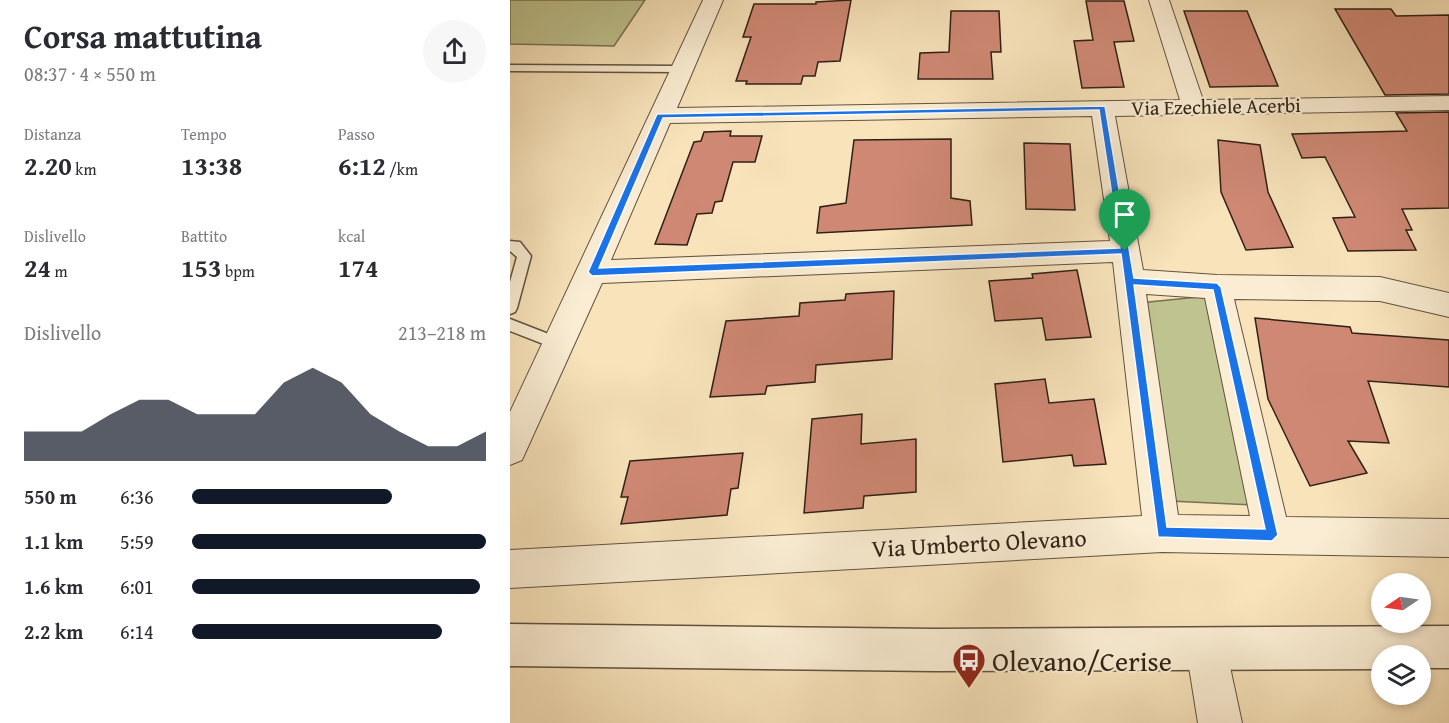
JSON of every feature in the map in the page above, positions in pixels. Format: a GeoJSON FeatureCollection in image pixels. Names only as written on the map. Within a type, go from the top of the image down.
{"type":"FeatureCollection","features":[{"type":"Feature","properties":{"kind":"street"},"geometry":{"type":"LineString","coordinates":[[510,449],[592,272],[713,0]]}},
{"type":"Feature","properties":{"kind":"street"},"geometry":{"type":"LineString","coordinates":[[1159,0],[1193,106]]}},
{"type":"Feature","properties":{"kind":"street","name":"Via Ezechiele Acerbi"},"geometry":{"type":"LineString","coordinates":[[660,116],[1449,103]]}},
{"type":"Feature","properties":{"kind":"street"},"geometry":{"type":"LineString","coordinates":[[1102,107],[1130,281],[1162,533]]}},
{"type":"Feature","properties":{"kind":"street"},"geometry":{"type":"LineString","coordinates":[[592,272],[1125,251]]}},
{"type":"Feature","properties":{"kind":"street"},"geometry":{"type":"LineString","coordinates":[[1130,281],[1217,287],[1380,289],[1449,305]]}},
{"type":"Feature","properties":{"kind":"street"},"geometry":{"type":"LineString","coordinates":[[1217,287],[1272,535]]}},
{"type":"Feature","properties":{"kind":"street","name":"Via Umberto Olevano"},"geometry":{"type":"LineString","coordinates":[[510,569],[1162,533],[1449,537]]}},
{"type":"Feature","properties":{"kind":"street"},"geometry":{"type":"LineString","coordinates":[[510,645],[935,650],[1449,647]]}},
{"type":"Feature","properties":{"kind":"street"},"geometry":{"type":"LineString","coordinates":[[1206,648],[1220,723]]}},
{"type":"Feature","properties":{"kind":"lane"},"geometry":{"type":"LineString","coordinates":[[510,69],[681,69]]}},
{"type":"Feature","properties":{"kind":"lane"},"geometry":{"type":"LineString","coordinates":[[510,246],[515,246],[524,256],[510,308]]}},
{"type":"Feature","properties":{"kind":"lane"},"geometry":{"type":"LineString","coordinates":[[510,325],[559,344]]}},
{"type":"Feature","properties":{"kind":"green space"},"geometry":{"type":"Polygon","coordinates":[[[510,0],[645,0],[614,46],[510,44],[510,0]]]}},
{"type":"Feature","properties":{"kind":"green space"},"geometry":{"type":"Polygon","coordinates":[[[1208,296],[1253,505],[1170,501],[1139,303],[1208,296]]]}},
{"type":"Feature","properties":{"kind":"building"},"geometry":{"type":"Polygon","coordinates":[[[851,0],[840,61],[818,62],[815,76],[803,76],[801,84],[746,84],[747,81],[736,81],[751,37],[743,37],[754,4],[816,4],[816,2],[851,0]]]}},
{"type":"Feature","properties":{"kind":"building"},"geometry":{"type":"Polygon","coordinates":[[[1086,1],[1124,1],[1134,41],[1114,42],[1124,87],[1082,88],[1074,41],[1093,40],[1086,1]]]}},
{"type":"Feature","properties":{"kind":"building"},"geometry":{"type":"Polygon","coordinates":[[[1335,9],[1391,9],[1396,16],[1449,15],[1449,94],[1385,95],[1335,9]]]}},
{"type":"Feature","properties":{"kind":"building"},"geometry":{"type":"Polygon","coordinates":[[[951,11],[999,11],[1001,52],[991,52],[993,79],[918,79],[920,53],[949,52],[951,11]]]}},
{"type":"Feature","properties":{"kind":"building"},"geometry":{"type":"Polygon","coordinates":[[[1184,11],[1247,11],[1278,86],[1210,87],[1184,11]]]}},
{"type":"Feature","properties":{"kind":"building"},"geometry":{"type":"Polygon","coordinates":[[[1449,112],[1449,208],[1402,209],[1412,230],[1406,230],[1416,250],[1348,251],[1333,218],[1355,217],[1325,157],[1302,158],[1292,134],[1407,131],[1396,113],[1449,112]]]}},
{"type":"Feature","properties":{"kind":"building"},"geometry":{"type":"Polygon","coordinates":[[[731,131],[730,136],[762,136],[755,162],[733,162],[722,201],[715,202],[712,213],[697,214],[687,245],[655,244],[694,142],[701,141],[704,132],[731,131]]]}},
{"type":"Feature","properties":{"kind":"building"},"geometry":{"type":"Polygon","coordinates":[[[951,139],[951,198],[970,201],[972,225],[817,233],[820,207],[846,203],[854,140],[951,139]]]}},
{"type":"Feature","properties":{"kind":"building"},"geometry":{"type":"Polygon","coordinates":[[[1218,140],[1260,145],[1268,192],[1293,247],[1246,250],[1221,192],[1218,140]]]}},
{"type":"Feature","properties":{"kind":"building"},"geometry":{"type":"Polygon","coordinates":[[[1024,143],[1070,144],[1075,210],[1026,209],[1024,143]]]}},
{"type":"Feature","properties":{"kind":"building"},"geometry":{"type":"Polygon","coordinates":[[[1077,270],[1091,337],[1046,340],[1042,318],[995,321],[989,281],[1033,278],[1032,274],[1077,270]]]}},
{"type":"Feature","properties":{"kind":"building"},"geometry":{"type":"Polygon","coordinates":[[[894,291],[892,359],[816,365],[815,382],[767,386],[765,394],[710,397],[726,321],[799,316],[800,303],[845,300],[846,294],[894,291]]]}},
{"type":"Feature","properties":{"kind":"building"},"geometry":{"type":"Polygon","coordinates":[[[1255,318],[1350,327],[1352,333],[1449,340],[1449,387],[1368,381],[1389,443],[1348,441],[1367,473],[1310,486],[1268,399],[1255,318]]]}},
{"type":"Feature","properties":{"kind":"building"},"geometry":{"type":"Polygon","coordinates":[[[1045,379],[1049,403],[1094,399],[1106,464],[1074,466],[1072,455],[1003,462],[995,384],[1045,379]]]}},
{"type":"Feature","properties":{"kind":"building"},"geometry":{"type":"Polygon","coordinates":[[[862,414],[861,444],[916,439],[916,492],[864,496],[863,508],[804,513],[812,419],[862,414]]]}},
{"type":"Feature","properties":{"kind":"building"},"geometry":{"type":"Polygon","coordinates":[[[743,453],[738,488],[731,489],[727,515],[621,524],[628,497],[621,497],[630,461],[743,453]]]}},
{"type":"Feature","properties":{"kind":"place","name":"Olevano/Cerise"},"geometry":{"type":"Point","coordinates":[969,689]}},
{"type":"Feature","properties":{"kind":"route"},"geometry":{"type":"LineString","coordinates":[[1102,107],[1130,281],[1217,287],[1272,535],[1162,533],[1125,251],[859,261],[592,272],[660,116],[1102,107]]}}]}
